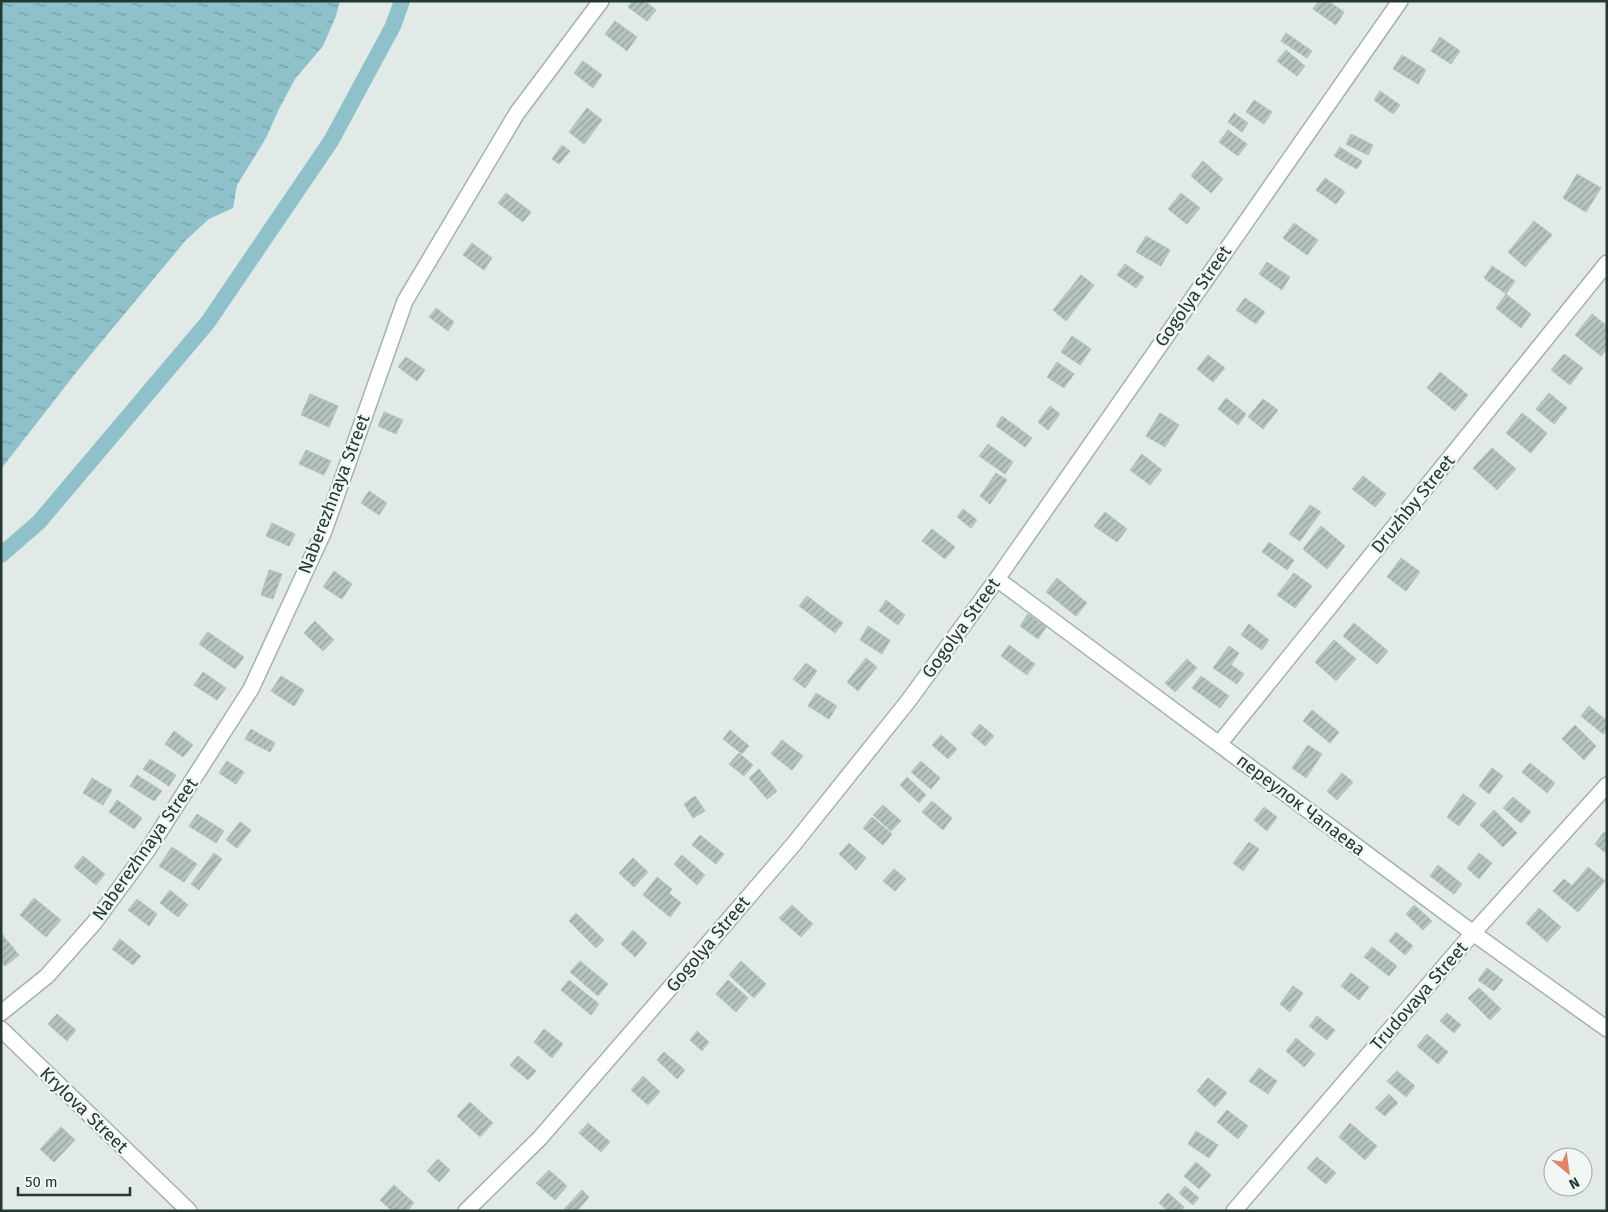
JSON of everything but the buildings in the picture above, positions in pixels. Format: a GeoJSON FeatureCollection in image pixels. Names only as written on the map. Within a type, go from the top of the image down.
{"type":"FeatureCollection","features":[{"type":"Feature","properties":{"kind":"street","name":"Naberezhnaya Street"},"geometry":{"type":"LineString","coordinates":[[1,1013],[46,976],[94,923],[149,848],[251,689],[324,531],[405,301],[516,113],[602,1]]}},
{"type":"Feature","properties":{"kind":"street","name":"Gogolya Street"},"geometry":{"type":"LineString","coordinates":[[466,1211],[540,1138],[676,982],[793,845],[909,700],[997,579],[1400,1]]}},
{"type":"Feature","properties":{"kind":"street","name":"Druzhby Street"},"geometry":{"type":"LineString","coordinates":[[1219,744],[1607,263]]}},
{"type":"Feature","properties":{"kind":"street","name":"переулок Чапаева"},"geometry":{"type":"LineString","coordinates":[[997,579],[1473,933],[1607,1029]]}},
{"type":"Feature","properties":{"kind":"street","name":"Trudovaya Street"},"geometry":{"type":"LineString","coordinates":[[1234,1211],[1473,933],[1607,785]]}},
{"type":"Feature","properties":{"kind":"street","name":"Krylova Street"},"geometry":{"type":"LineString","coordinates":[[1,1029],[189,1211]]}},
{"type":"Feature","properties":{"kind":"water"},"geometry":{"type":"Polygon","coordinates":[[[1,1],[340,1],[336,16],[323,46],[295,79],[266,138],[237,185],[233,208],[209,219],[186,240],[78,370],[1,469],[1,1]]]}},
{"type":"Feature","properties":{"kind":"waterway"},"geometry":{"type":"LineString","coordinates":[[1,555],[39,522],[208,322],[331,141],[393,26],[402,1]]}}]}
